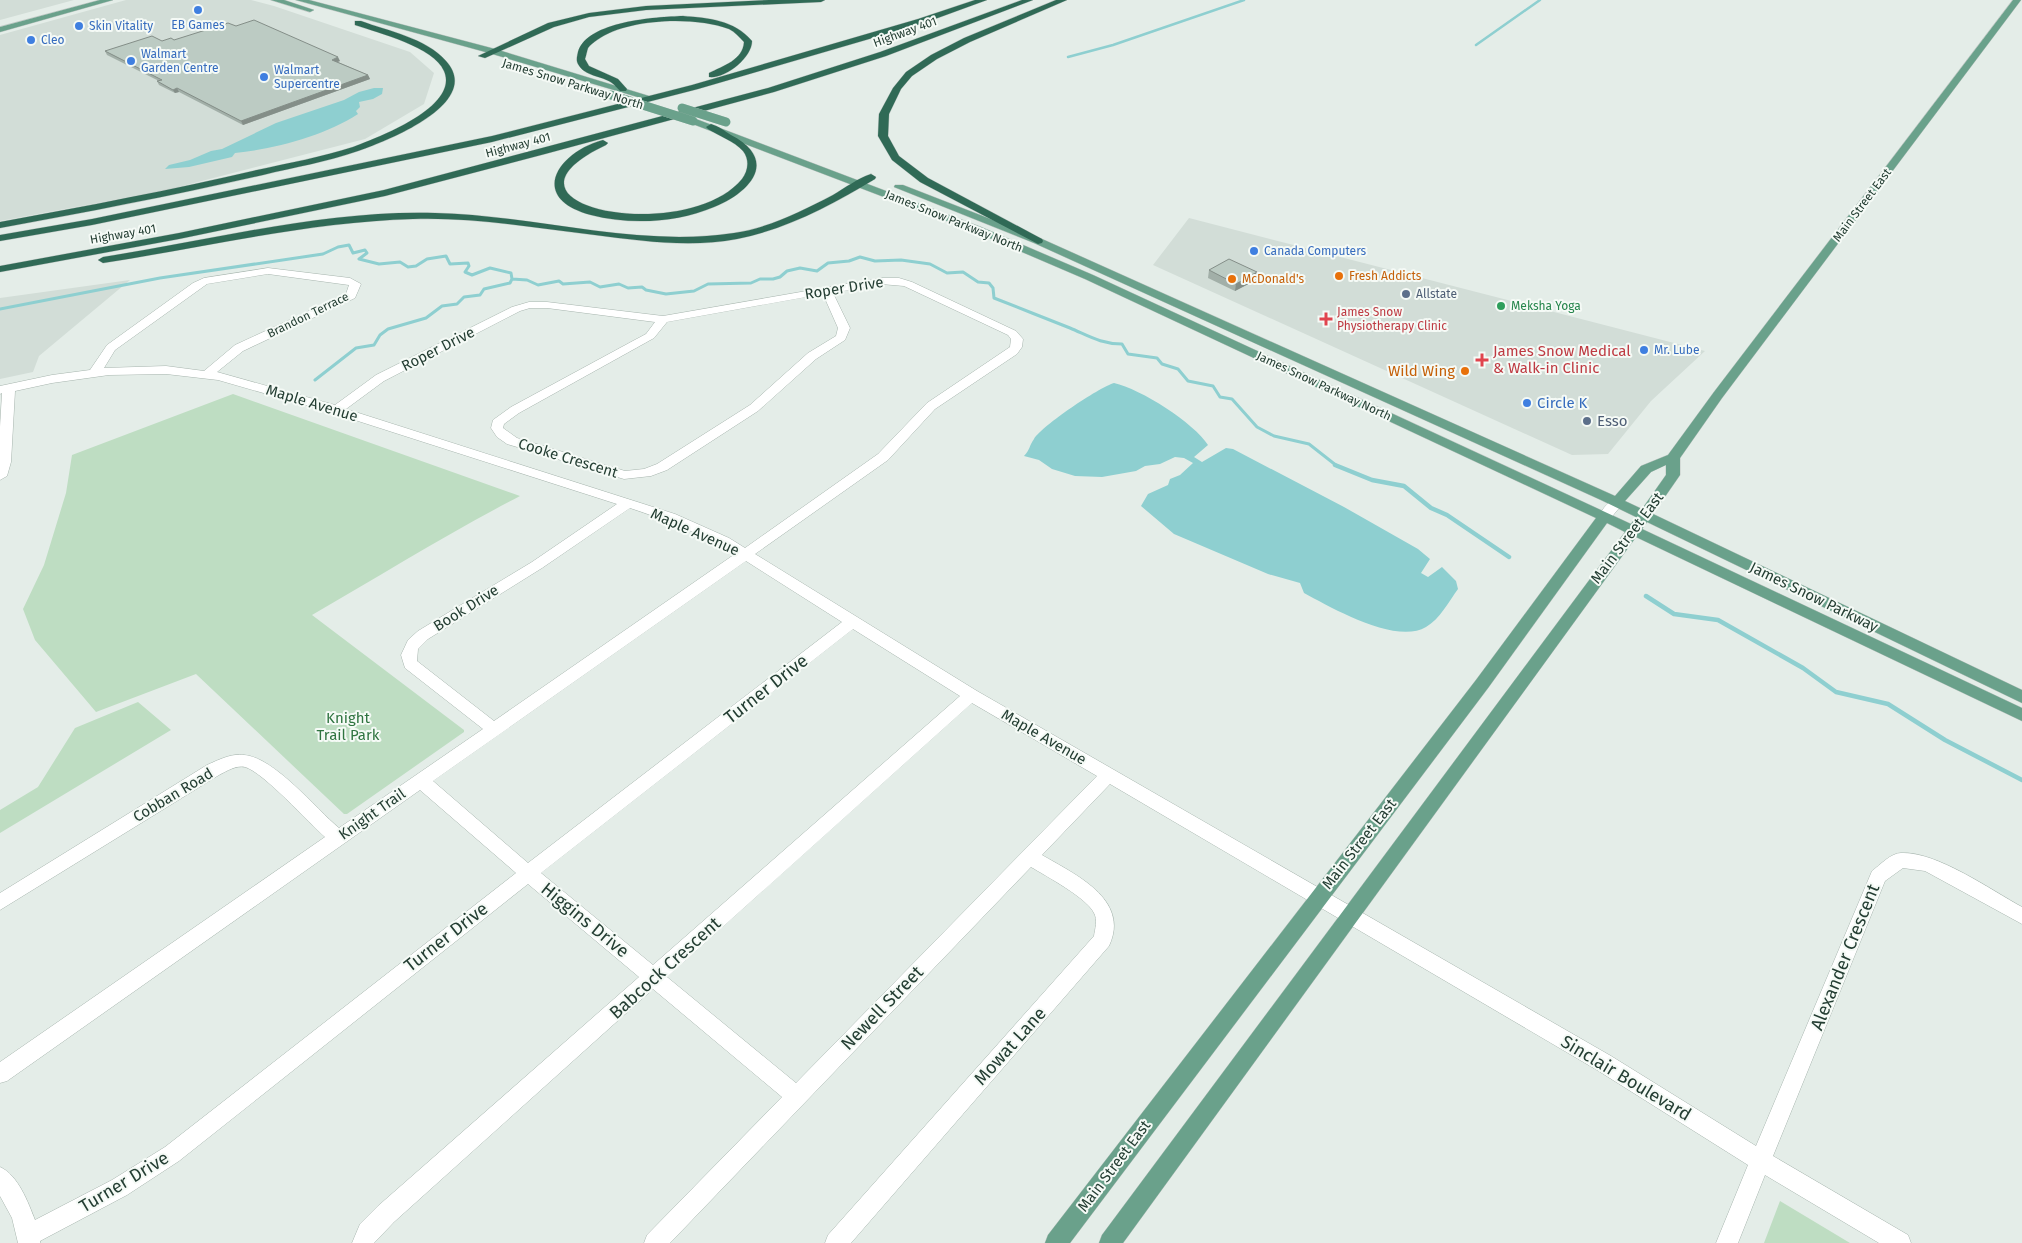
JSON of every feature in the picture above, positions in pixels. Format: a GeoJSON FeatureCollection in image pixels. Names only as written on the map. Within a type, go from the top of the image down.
{"type":"FeatureCollection","features":[{"type":"Feature","properties":{"kind":"highway"},"geometry":{"type":"LineString","coordinates":[[482,56],[551,25],[589,15],[616,11],[820,0]]}},
{"type":"Feature","properties":{"kind":"highway"},"geometry":{"type":"LineString","coordinates":[[867,37],[890,26],[960,0]]}},
{"type":"Feature","properties":{"kind":"highway"},"geometry":{"type":"LineString","coordinates":[[867,37],[983,0]]}},
{"type":"Feature","properties":{"kind":"highway","name":"Highway 401"},"geometry":{"type":"LineString","coordinates":[[0,269],[179,236],[385,193],[771,90],[883,54],[1029,0]]}},
{"type":"Feature","properties":{"kind":"highway"},"geometry":{"type":"LineString","coordinates":[[1038,241],[924,180],[895,158],[884,136],[884,114],[897,88],[909,74],[934,57],[967,40],[1063,0]]}},
{"type":"Feature","properties":{"kind":"highway"},"geometry":{"type":"LineString","coordinates":[[587,114],[713,75],[741,58],[747,51],[748,41],[744,34],[732,26],[696,18],[653,19],[599,34],[586,44],[581,51],[580,58],[587,68],[615,81],[623,89]]}},
{"type":"Feature","properties":{"kind":"highway"},"geometry":{"type":"LineString","coordinates":[[0,225],[227,181],[326,157],[364,146],[396,133],[432,111],[445,96],[451,83],[450,72],[441,60],[424,48],[358,23]]}},
{"type":"Feature","properties":{"kind":"highway","name":"Highway 401"},"geometry":{"type":"LineString","coordinates":[[0,238],[92,222],[492,139],[695,87],[867,37]]}},
{"type":"Feature","properties":{"kind":"highway"},"geometry":{"type":"LineString","coordinates":[[711,106],[654,128],[603,143],[582,152],[562,170],[559,177],[559,189],[574,204],[592,212],[615,216],[663,216],[692,211],[711,204],[728,196],[742,186],[752,171],[753,165],[751,155],[744,148],[711,127]]}},
{"type":"Feature","properties":{"kind":"highway"},"geometry":{"type":"LineString","coordinates":[[0,276],[148,254],[307,224],[362,218],[414,216],[476,219],[646,240],[680,241],[717,237],[756,231],[792,219],[873,179]]}},
{"type":"Feature","properties":{"kind":"main road"},"geometry":{"type":"LineString","coordinates":[[0,25],[89,0]]}},
{"type":"Feature","properties":{"kind":"main road"},"geometry":{"type":"LineString","coordinates":[[0,30],[109,0]]}},
{"type":"Feature","properties":{"kind":"main road","name":"James Snow Parkway North"},"geometry":{"type":"LineString","coordinates":[[275,0],[482,56],[611,95],[873,179],[1038,241],[1611,499]]}},
{"type":"Feature","properties":{"kind":"main road","name":"James Snow Parkway North"},"geometry":{"type":"LineString","coordinates":[[300,0],[492,50],[729,123]]}},
{"type":"Feature","properties":{"kind":"main road","name":"Main Street East"},"geometry":{"type":"LineString","coordinates":[[1611,499],[1646,468],[1673,458],[1718,395],[2017,0]]}},
{"type":"Feature","properties":{"kind":"main road","name":"James Snow Parkway North"},"geometry":{"type":"LineString","coordinates":[[873,179],[977,229],[1089,277],[1605,516]]}},
{"type":"Feature","properties":{"kind":"main road","name":"Main Street East"},"geometry":{"type":"LineString","coordinates":[[1110,1243],[1673,475],[1673,458]]}},
{"type":"Feature","properties":{"kind":"main road","name":"James Snow Parkway"},"geometry":{"type":"LineString","coordinates":[[1611,499],[2022,697]]}},
{"type":"Feature","properties":{"kind":"main road","name":"Main Street East"},"geometry":{"type":"LineString","coordinates":[[1056,1243],[1482,684],[1605,516]]}},
{"type":"Feature","properties":{"kind":"main road","name":"James Snow Parkway"},"geometry":{"type":"LineString","coordinates":[[1605,516],[2022,715]]}},
{"type":"Feature","properties":{"kind":"street","name":"Brandon Terrace"},"geometry":{"type":"LineString","coordinates":[[94,372],[111,348],[204,281],[268,271],[350,281],[355,284],[351,296],[239,348],[207,374]]}},
{"type":"Feature","properties":{"kind":"street","name":"Roper Drive"},"geometry":{"type":"LineString","coordinates":[[337,410],[380,378],[529,304],[663,319],[881,281],[899,281],[1012,334],[1017,339],[1016,347],[931,406],[883,457],[744,553]]}},
{"type":"Feature","properties":{"kind":"street","name":"Cooke Crescent"},"geometry":{"type":"LineString","coordinates":[[663,319],[650,336],[515,410],[498,423],[497,428],[499,432],[502,436],[512,441],[624,475],[646,473],[662,467],[754,408],[812,356],[842,338],[844,328],[827,291]]}},
{"type":"Feature","properties":{"kind":"street","name":"Maple Avenue"},"geometry":{"type":"LineString","coordinates":[[5,389],[52,378],[94,372],[166,370],[207,374],[337,410],[670,517],[724,541],[971,695],[1319,896]]}},
{"type":"Feature","properties":{"kind":"street"},"geometry":{"type":"LineString","coordinates":[[0,476],[4,462],[5,389]]}},
{"type":"Feature","properties":{"kind":"street","name":"Main Street East"},"geometry":{"type":"LineString","coordinates":[[1605,516],[1611,499]]}},
{"type":"Feature","properties":{"kind":"street","name":"Book Drive"},"geometry":{"type":"LineString","coordinates":[[494,729],[410,664],[408,652],[423,635],[537,564],[627,504]]}},
{"type":"Feature","properties":{"kind":"street","name":"Knight Trail"},"geometry":{"type":"LineString","coordinates":[[0,1074],[744,553]]}},
{"type":"Feature","properties":{"kind":"street","name":"Turner Drive"},"geometry":{"type":"LineString","coordinates":[[28,1239],[157,1164],[853,621]]}},
{"type":"Feature","properties":{"kind":"street","name":"Babcock Crescent"},"geometry":{"type":"LineString","coordinates":[[362,1243],[368,1232],[386,1214],[971,695]]}},
{"type":"Feature","properties":{"kind":"street","name":"Cobban Road"},"geometry":{"type":"LineString","coordinates":[[0,902],[212,770],[239,761],[250,762],[268,774],[338,838]]}},
{"type":"Feature","properties":{"kind":"street","name":"Newell Street"},"geometry":{"type":"LineString","coordinates":[[655,1243],[1109,774]]}},
{"type":"Feature","properties":{"kind":"street","name":"Higgins Drive"},"geometry":{"type":"LineString","coordinates":[[420,780],[528,873],[797,1097]]}},
{"type":"Feature","properties":{"kind":"street","name":"Mowat Lane"},"geometry":{"type":"LineString","coordinates":[[836,1243],[1102,940],[1106,928],[1101,906],[1087,894],[1028,856]]}},
{"type":"Feature","properties":{"kind":"street","name":"Alexander Crescent"},"geometry":{"type":"LineString","coordinates":[[1727,1243],[1878,876],[1900,860],[1928,864],[2022,916]]}},
{"type":"Feature","properties":{"kind":"street","name":"Sinclair Boulevard"},"geometry":{"type":"LineString","coordinates":[[1319,896],[1604,1063],[1761,1161],[1900,1243]]}},
{"type":"Feature","properties":{"kind":"street"},"geometry":{"type":"LineString","coordinates":[[0,1178],[16,1204],[28,1239]]}},
{"type":"Feature","properties":{"kind":"shaded area"},"geometry":{"type":"Polygon","coordinates":[[[0,0],[74,0],[0,20],[0,0]]]}},
{"type":"Feature","properties":{"kind":"shaded area"},"geometry":{"type":"Polygon","coordinates":[[[126,0],[251,0],[410,52],[434,73],[424,104],[365,139],[167,190],[0,221],[0,35],[126,0]]]}},
{"type":"Feature","properties":{"kind":"shaded area"},"geometry":{"type":"Polygon","coordinates":[[[1189,218],[1705,351],[1651,401],[1608,454],[1572,455],[1153,265],[1189,218]]]}},
{"type":"Feature","properties":{"kind":"shaded area"},"geometry":{"type":"Polygon","coordinates":[[[130,280],[39,356],[33,372],[0,379],[0,298],[130,280]]]}},
{"type":"Feature","properties":{"kind":"green space","name":"Knight Trail Park"},"geometry":{"type":"Polygon","coordinates":[[[233,394],[520,496],[441,539],[312,615],[464,730],[464,732],[347,814],[344,814],[196,674],[96,712],[35,640],[23,609],[44,565],[66,493],[72,455],[233,394]]]}},
{"type":"Feature","properties":{"kind":"green space"},"geometry":{"type":"Polygon","coordinates":[[[138,702],[171,730],[0,833],[0,810],[38,787],[75,728],[138,702]]]}},
{"type":"Feature","properties":{"kind":"green space"},"geometry":{"type":"Polygon","coordinates":[[[1780,1201],[1850,1243],[1764,1243],[1780,1201]]]}},
{"type":"Feature","properties":{"kind":"water"},"geometry":{"type":"Polygon","coordinates":[[[374,88],[383,88],[382,94],[373,99],[359,102],[360,107],[356,111],[358,114],[315,135],[283,145],[235,153],[232,157],[189,167],[165,169],[169,165],[222,149],[276,123],[374,88]]]}},
{"type":"Feature","properties":{"kind":"water"},"geometry":{"type":"Polygon","coordinates":[[[1114,383],[1125,386],[1152,399],[1191,427],[1208,445],[1194,457],[1202,462],[1226,448],[1233,449],[1344,507],[1418,549],[1430,559],[1421,573],[1428,577],[1442,567],[1456,581],[1458,589],[1440,615],[1426,627],[1413,631],[1382,628],[1347,615],[1304,593],[1300,583],[1268,574],[1174,534],[1141,506],[1148,494],[1168,485],[1170,479],[1180,475],[1193,463],[1184,458],[1175,457],[1160,464],[1145,466],[1136,471],[1102,477],[1075,476],[1052,469],[1039,460],[1024,456],[1039,433],[1059,416],[1084,399],[1114,383]]]}},
{"type":"Feature","properties":{"kind":"building","name":"Walmart Supercentre"},"geometry":{"type":"Polygon","coordinates":[[[254,20],[338,57],[332,60],[368,75],[241,121],[177,88],[173,90],[157,81],[162,80],[105,51],[152,36],[162,41],[171,38],[174,40],[228,23],[236,26],[254,20]]]}},
{"type":"Feature","properties":{"kind":"building"},"geometry":{"type":"Polygon","coordinates":[[[1229,259],[1257,272],[1236,284],[1209,270],[1229,259]]]}},
{"type":"Feature","properties":{"kind":"waterway"},"geometry":{"type":"LineString","coordinates":[[1068,57],[1113,45],[1244,0]]}},
{"type":"Feature","properties":{"kind":"waterway"},"geometry":{"type":"LineString","coordinates":[[1476,45],[1540,0]]}},
{"type":"Feature","properties":{"kind":"waterway"},"geometry":{"type":"LineString","coordinates":[[0,309],[160,278],[323,254],[338,247],[349,245],[353,253],[365,250],[367,253],[359,259],[379,264],[400,262],[408,267],[416,266],[427,259],[446,256],[450,264],[468,263],[469,266],[465,272],[472,275],[490,268],[511,273],[512,279]]}},
{"type":"Feature","properties":{"kind":"waterway"},"geometry":{"type":"LineString","coordinates":[[512,279],[527,280],[538,285],[559,281],[563,284],[590,282],[600,287],[619,284],[628,288],[642,287],[646,290],[666,294],[694,291],[708,284],[751,283],[760,279],[773,279],[780,277],[787,271],[800,268],[817,271],[828,263],[849,261],[860,257],[875,261],[901,260],[930,264],[947,273],[963,272],[978,282],[989,283],[993,288],[994,298],[1095,339],[1108,343],[1122,344],[1128,354],[1157,358],[1162,364],[1178,369],[1188,381],[1213,386],[1220,397],[1232,399],[1257,427],[1274,436],[1309,444],[1337,466]]}},
{"type":"Feature","properties":{"kind":"waterway"},"geometry":{"type":"LineString","coordinates":[[315,380],[356,348],[374,345],[380,335],[388,329],[426,318],[442,306],[457,304],[464,297],[480,295],[484,289],[510,283],[512,279]]}},
{"type":"Feature","properties":{"kind":"waterway"},"geometry":{"type":"LineString","coordinates":[[1337,466],[1372,480],[1404,486],[1431,508],[1447,515],[1509,557]]}},
{"type":"Feature","properties":{"kind":"waterway"},"geometry":{"type":"LineString","coordinates":[[1646,596],[1674,614],[1718,620],[1803,668],[1836,692],[1888,704],[1945,740],[2022,780]]}},
{"type":"Feature","properties":{"kind":"place","name":"EB Games"},"geometry":{"type":"Point","coordinates":[198,10]}},
{"type":"Feature","properties":{"kind":"place","name":"Skin Vitality"},"geometry":{"type":"Point","coordinates":[79,26]}},
{"type":"Feature","properties":{"kind":"place","name":"Cleo"},"geometry":{"type":"Point","coordinates":[31,40]}},
{"type":"Feature","properties":{"kind":"place","name":"Walmart Garden Centre"},"geometry":{"type":"Point","coordinates":[131,61]}},
{"type":"Feature","properties":{"kind":"place","name":"Walmart Supercentre"},"geometry":{"type":"Point","coordinates":[264,77]}},
{"type":"Feature","properties":{"kind":"place","name":"Canada Computers"},"geometry":{"type":"Point","coordinates":[1254,251]}},
{"type":"Feature","properties":{"kind":"place","name":"Fresh Addicts"},"geometry":{"type":"Point","coordinates":[1339,276]}},
{"type":"Feature","properties":{"kind":"place","name":"McDonald's"},"geometry":{"type":"Point","coordinates":[1232,279]}},
{"type":"Feature","properties":{"kind":"place","name":"Allstate"},"geometry":{"type":"Point","coordinates":[1406,294]}},
{"type":"Feature","properties":{"kind":"place","name":"Meksha Yoga"},"geometry":{"type":"Point","coordinates":[1501,306]}},
{"type":"Feature","properties":{"kind":"place","name":"James Snow Physiotherapy Clinic"},"geometry":{"type":"Point","coordinates":[1326,319]}},
{"type":"Feature","properties":{"kind":"place","name":"Mr. Lube"},"geometry":{"type":"Point","coordinates":[1644,350]}},
{"type":"Feature","properties":{"kind":"place","name":"James Snow Medical & Walk-in Clinic"},"geometry":{"type":"Point","coordinates":[1482,360]}},
{"type":"Feature","properties":{"kind":"place","name":"Wild Wing"},"geometry":{"type":"Point","coordinates":[1465,371]}},
{"type":"Feature","properties":{"kind":"place","name":"Circle K"},"geometry":{"type":"Point","coordinates":[1527,403]}},
{"type":"Feature","properties":{"kind":"place","name":"Esso"},"geometry":{"type":"Point","coordinates":[1587,421]}}]}
